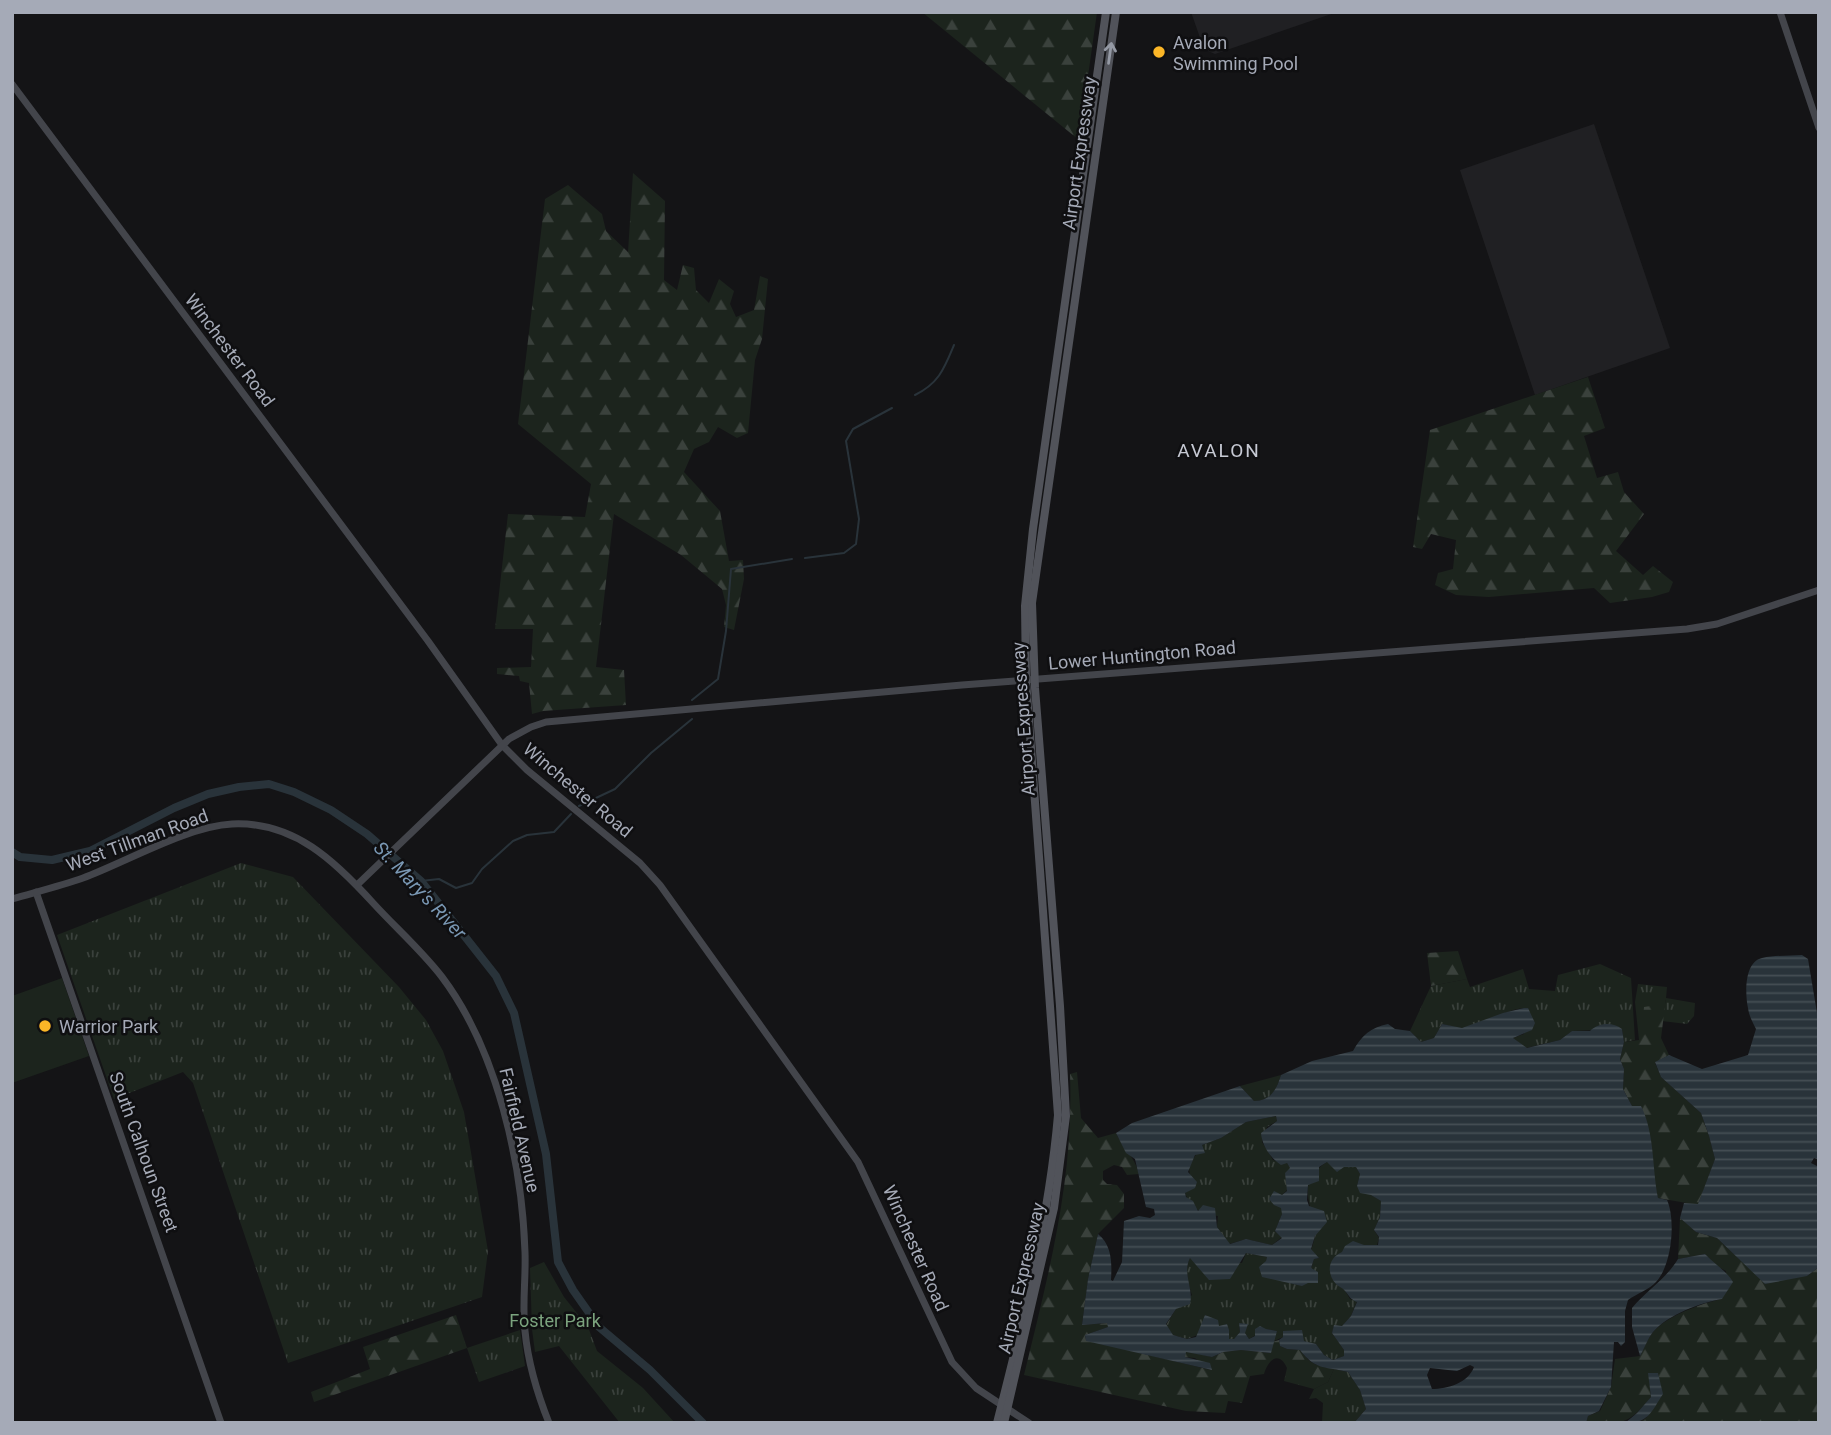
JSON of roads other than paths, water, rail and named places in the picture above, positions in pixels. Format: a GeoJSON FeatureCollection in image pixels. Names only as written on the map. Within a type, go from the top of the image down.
{"type":"FeatureCollection","features":[{"type":"Feature","properties":{"kind":"main road","name":"Airport Expressway"},"geometry":{"type":"LineString","coordinates":[[997,1423],[1004,1408],[1054,1208],[1066,1116],[1025,606],[1032,529],[1107,12]]}},
{"type":"Feature","properties":{"kind":"main road","name":"Airport Expressway"},"geometry":{"type":"LineString","coordinates":[[1030,680],[1034,583],[1116,12]]}},
{"type":"Feature","properties":{"kind":"main road"},"geometry":{"type":"LineString","coordinates":[[1780,12],[1819,128]]}},
{"type":"Feature","properties":{"kind":"main road","name":"Winchester Road"},"geometry":{"type":"LineString","coordinates":[[12,84],[428,641],[502,745],[527,770],[639,863],[660,886],[858,1162],[952,1362],[976,1388],[1028,1423]]}},
{"type":"Feature","properties":{"kind":"main road","name":"Lower Huntington Road"},"geometry":{"type":"LineString","coordinates":[[357,885],[502,745],[531,727],[558,720],[1687,629],[1717,624],[1819,590]]}},
{"type":"Feature","properties":{"kind":"main road","name":"West Tillman Road"},"geometry":{"type":"LineString","coordinates":[[12,899],[82,878],[203,830],[235,824],[262,826],[297,837],[318,849],[357,885]]}},
{"type":"Feature","properties":{"kind":"main road","name":"Fairfield Avenue"},"geometry":{"type":"LineString","coordinates":[[357,885],[441,976],[465,1012],[486,1054],[503,1112],[517,1177],[525,1251],[524,1330],[534,1381],[549,1423]]}},
{"type":"Feature","properties":{"kind":"main road","name":"South Calhoun Street"},"geometry":{"type":"LineString","coordinates":[[36,892],[221,1423]]}},
{"type":"Feature","properties":{"kind":"main road","name":"Airport Expressway"},"geometry":{"type":"LineString","coordinates":[[1004,1408],[1004,1423]]}},
{"type":"Feature","properties":{"kind":"waterway"},"geometry":{"type":"LineString","coordinates":[[915,395],[930,386],[940,374],[954,345]]}},
{"type":"Feature","properties":{"kind":"waterway"},"geometry":{"type":"LineString","coordinates":[[805,558],[844,553],[856,544],[859,519],[846,441],[853,429],[892,408]]}},
{"type":"Feature","properties":{"kind":"waterway"},"geometry":{"type":"LineString","coordinates":[[692,700],[718,679],[726,631],[731,569],[792,559]]}},
{"type":"Feature","properties":{"kind":"waterway"},"geometry":{"type":"LineString","coordinates":[[579,806],[615,789],[651,753],[692,719]]}},
{"type":"Feature","properties":{"kind":"waterway","name":"St. Mary's River"},"geometry":{"type":"LineString","coordinates":[[12,852],[20,857],[52,860],[90,851],[174,808],[208,794],[269,784],[294,792],[331,810],[367,834],[421,881],[496,976],[514,1013],[546,1154],[558,1262],[573,1290],[599,1327],[650,1370],[703,1423]]}},
{"type":"Feature","properties":{"kind":"waterway"},"geometry":{"type":"LineString","coordinates":[[421,881],[439,879],[456,888],[472,883],[482,869],[513,841],[527,835],[554,832],[571,814]]}},
{"type":"Feature","properties":{"kind":"place","name":"Avalon Swimming Pool"},"geometry":{"type":"Point","coordinates":[1159,52]}},
{"type":"Feature","properties":{"kind":"place","name":"Warrior Park"},"geometry":{"type":"Point","coordinates":[45,1026]}},
{"type":"Feature","properties":{"kind":"district","name":"AVALON"},"geometry":{"type":"Point","coordinates":[1219,450]}},
{"type":"Feature","properties":{"kind":"park label","name":"Foster Park"},"geometry":{"type":"Point","coordinates":[555,1320]}}]}
